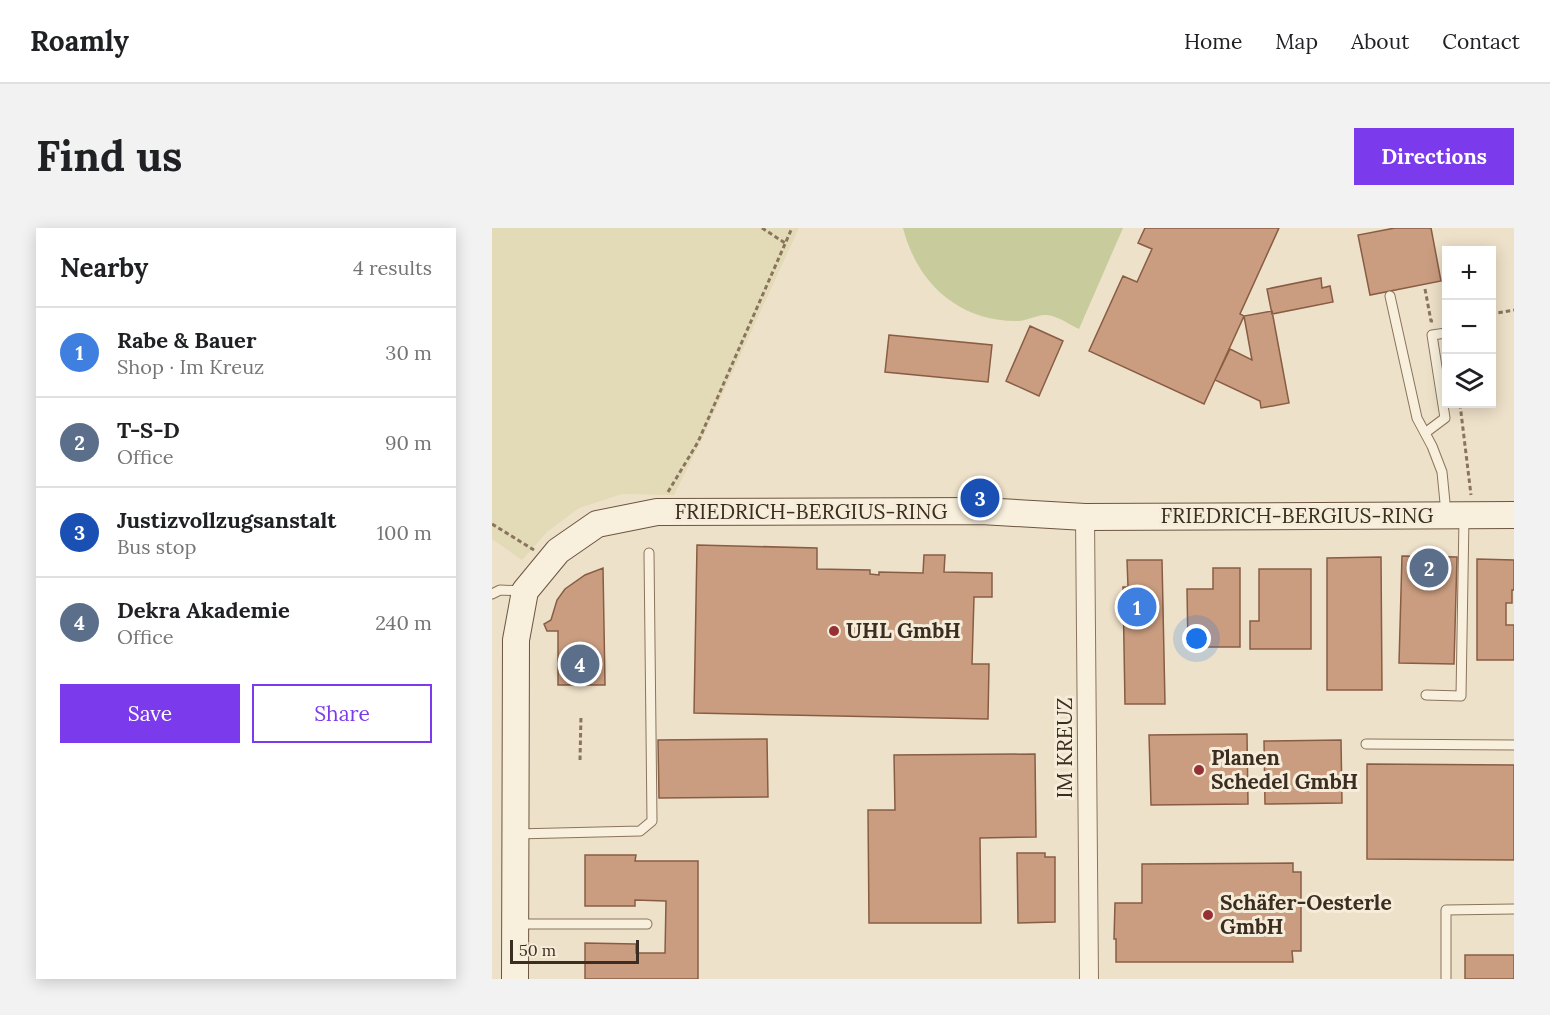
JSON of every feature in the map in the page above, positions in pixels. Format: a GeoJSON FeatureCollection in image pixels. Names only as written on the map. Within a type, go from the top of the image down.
{"type":"FeatureCollection","features":[{"type":"Feature","properties":{"kind":"street","name":"FRIEDRICH-BERGIUS-RING"},"geometry":{"type":"LineString","coordinates":[[515,979],[516,640],[525,591],[558,551],[597,524],[657,512],[981,511],[1085,517],[1514,515]]}},
{"type":"Feature","properties":{"kind":"street","name":"IM KREUZ"},"geometry":{"type":"LineString","coordinates":[[1085,517],[1089,979]]}},
{"type":"Feature","properties":{"kind":"lane"},"geometry":{"type":"LineString","coordinates":[[1390,296],[1418,418],[1461,515],[1461,696],[1426,695]]}},
{"type":"Feature","properties":{"kind":"lane"},"geometry":{"type":"LineString","coordinates":[[1442,334],[1432,335],[1442,365]]}},
{"type":"Feature","properties":{"kind":"lane"},"geometry":{"type":"LineString","coordinates":[[1425,433],[1445,418],[1444,408]]}},
{"type":"Feature","properties":{"kind":"lane"},"geometry":{"type":"LineString","coordinates":[[516,834],[640,831],[652,821],[649,554]]}},
{"type":"Feature","properties":{"kind":"lane"},"geometry":{"type":"LineString","coordinates":[[492,594],[500,590],[525,591]]}},
{"type":"Feature","properties":{"kind":"lane"},"geometry":{"type":"LineString","coordinates":[[1366,744],[1514,745]]}},
{"type":"Feature","properties":{"kind":"lane"},"geometry":{"type":"LineString","coordinates":[[1446,979],[1446,910],[1514,909]]}},
{"type":"Feature","properties":{"kind":"lane"},"geometry":{"type":"LineString","coordinates":[[516,924],[647,924]]}},
{"type":"Feature","properties":{"kind":"path"},"geometry":{"type":"LineString","coordinates":[[762,228],[785,243]]}},
{"type":"Feature","properties":{"kind":"path"},"geometry":{"type":"LineString","coordinates":[[657,512],[698,442],[792,228]]}},
{"type":"Feature","properties":{"kind":"path"},"geometry":{"type":"LineString","coordinates":[[1425,289],[1431,321],[1438,320]]}},
{"type":"Feature","properties":{"kind":"path"},"geometry":{"type":"LineString","coordinates":[[1496,313],[1514,310]]}},
{"type":"Feature","properties":{"kind":"path"},"geometry":{"type":"LineString","coordinates":[[1460,408],[1461,515]]}},
{"type":"Feature","properties":{"kind":"path"},"geometry":{"type":"LineString","coordinates":[[492,524],[550,561]]}},
{"type":"Feature","properties":{"kind":"path"},"geometry":{"type":"LineString","coordinates":[[580,760],[581,716]]}},
{"type":"Feature","properties":{"kind":"shaded area"},"geometry":{"type":"Polygon","coordinates":[[[492,228],[799,228],[674,495],[622,494],[579,508],[547,532],[522,560],[492,539],[492,228]]]}},
{"type":"Feature","properties":{"kind":"green space"},"geometry":{"type":"Polygon","coordinates":[[[903,228],[1123,228],[1079,329],[1049,315],[1021,321],[997,320],[959,307],[930,282],[910,248],[903,228]]]}},
{"type":"Feature","properties":{"kind":"building"},"geometry":{"type":"Polygon","coordinates":[[[1145,228],[1279,228],[1240,314],[1244,316],[1204,404],[1089,351],[1123,276],[1137,282],[1152,249],[1138,243],[1145,228]]]}},
{"type":"Feature","properties":{"kind":"building"},"geometry":{"type":"Polygon","coordinates":[[[1395,228],[1431,228],[1441,281],[1370,295],[1358,235],[1395,228]]]}},
{"type":"Feature","properties":{"kind":"building"},"geometry":{"type":"Polygon","coordinates":[[[1321,278],[1322,288],[1330,286],[1333,302],[1272,314],[1267,289],[1321,278]]]}},
{"type":"Feature","properties":{"kind":"building"},"geometry":{"type":"Polygon","coordinates":[[[1272,311],[1289,403],[1261,408],[1260,401],[1215,380],[1230,349],[1252,360],[1244,316],[1272,311]]]}},
{"type":"Feature","properties":{"kind":"building"},"geometry":{"type":"Polygon","coordinates":[[[1030,326],[1063,341],[1039,396],[1006,381],[1030,326]]]}},
{"type":"Feature","properties":{"kind":"building"},"geometry":{"type":"Polygon","coordinates":[[[889,335],[992,345],[988,382],[885,372],[889,335]]]}},
{"type":"Feature","properties":{"kind":"building","name":"UHL GmbH"},"geometry":{"type":"Polygon","coordinates":[[[697,545],[817,548],[817,569],[870,570],[870,574],[879,575],[879,572],[923,573],[924,555],[945,555],[944,572],[992,573],[992,597],[974,597],[972,664],[989,664],[988,719],[694,713],[697,545]]]}},
{"type":"Feature","properties":{"kind":"building"},"geometry":{"type":"Polygon","coordinates":[[[1402,556],[1457,557],[1454,664],[1399,663],[1402,556]]]}},
{"type":"Feature","properties":{"kind":"building"},"geometry":{"type":"Polygon","coordinates":[[[1381,557],[1382,690],[1327,690],[1327,558],[1381,557]]]}},
{"type":"Feature","properties":{"kind":"building"},"geometry":{"type":"Polygon","coordinates":[[[1477,559],[1514,560],[1514,590],[1512,590],[1512,603],[1506,603],[1506,625],[1514,625],[1514,660],[1477,660],[1477,559]]]}},
{"type":"Feature","properties":{"kind":"building"},"geometry":{"type":"Polygon","coordinates":[[[1127,560],[1162,560],[1165,704],[1125,704],[1123,587],[1128,587],[1127,560]]]}},
{"type":"Feature","properties":{"kind":"building"},"geometry":{"type":"Polygon","coordinates":[[[603,568],[605,685],[558,685],[558,631],[547,631],[544,624],[551,620],[557,600],[565,589],[585,575],[603,568]]]}},
{"type":"Feature","properties":{"kind":"building"},"geometry":{"type":"Polygon","coordinates":[[[1213,568],[1240,568],[1240,647],[1188,647],[1187,589],[1213,589],[1213,568]]]}},
{"type":"Feature","properties":{"kind":"building"},"geometry":{"type":"Polygon","coordinates":[[[1259,569],[1311,569],[1311,649],[1250,649],[1250,621],[1259,621],[1259,569]]]}},
{"type":"Feature","properties":{"kind":"building","name":"Planen Schedel GmbH"},"geometry":{"type":"Polygon","coordinates":[[[1247,734],[1248,804],[1151,805],[1149,735],[1247,734]]]}},
{"type":"Feature","properties":{"kind":"building"},"geometry":{"type":"Polygon","coordinates":[[[767,739],[768,797],[659,798],[658,740],[767,739]]]}},
{"type":"Feature","properties":{"kind":"building"},"geometry":{"type":"Polygon","coordinates":[[[1341,740],[1342,803],[1265,804],[1264,741],[1341,740]]]}},
{"type":"Feature","properties":{"kind":"building"},"geometry":{"type":"Polygon","coordinates":[[[1035,754],[1036,837],[980,838],[981,923],[869,923],[868,810],[895,810],[894,755],[1035,754]]]}},
{"type":"Feature","properties":{"kind":"building"},"geometry":{"type":"Polygon","coordinates":[[[1367,764],[1514,765],[1514,860],[1367,859],[1367,764]]]}},
{"type":"Feature","properties":{"kind":"building"},"geometry":{"type":"Polygon","coordinates":[[[1017,853],[1045,853],[1045,857],[1055,857],[1055,922],[1018,923],[1017,853]]]}},
{"type":"Feature","properties":{"kind":"building"},"geometry":{"type":"Polygon","coordinates":[[[585,855],[636,855],[635,861],[698,861],[698,979],[585,979],[585,943],[636,944],[636,953],[665,953],[666,901],[635,900],[635,906],[585,906],[585,855]]]}},
{"type":"Feature","properties":{"kind":"building","name":"Schäfer-Oesterle GmbH"},"geometry":{"type":"Polygon","coordinates":[[[1293,863],[1293,872],[1301,872],[1301,951],[1292,951],[1293,962],[1116,962],[1115,903],[1142,903],[1142,864],[1293,863]]]}},
{"type":"Feature","properties":{"kind":"building"},"geometry":{"type":"Polygon","coordinates":[[[1465,955],[1514,955],[1514,979],[1465,979],[1465,955]]]}},
{"type":"Feature","properties":{"kind":"place","name":"Justizvollzugsanstalt"},"geometry":{"type":"Point","coordinates":[980,498]}},
{"type":"Feature","properties":{"kind":"place","name":"T-S-D"},"geometry":{"type":"Point","coordinates":[1429,568]}},
{"type":"Feature","properties":{"kind":"place","name":"Rabe & Bauer"},"geometry":{"type":"Point","coordinates":[1137,607]}},
{"type":"Feature","properties":{"kind":"place","name":"UHL GmbH"},"geometry":{"type":"Point","coordinates":[834,631]}},
{"type":"Feature","properties":{"kind":"place","name":"Dekra Akademie"},"geometry":{"type":"Point","coordinates":[580,664]}},
{"type":"Feature","properties":{"kind":"place","name":"Planen Schedel GmbH"},"geometry":{"type":"Point","coordinates":[1199,770]}},
{"type":"Feature","properties":{"kind":"place","name":"Schäfer-Oesterle GmbH"},"geometry":{"type":"Point","coordinates":[1208,915]}}]}
